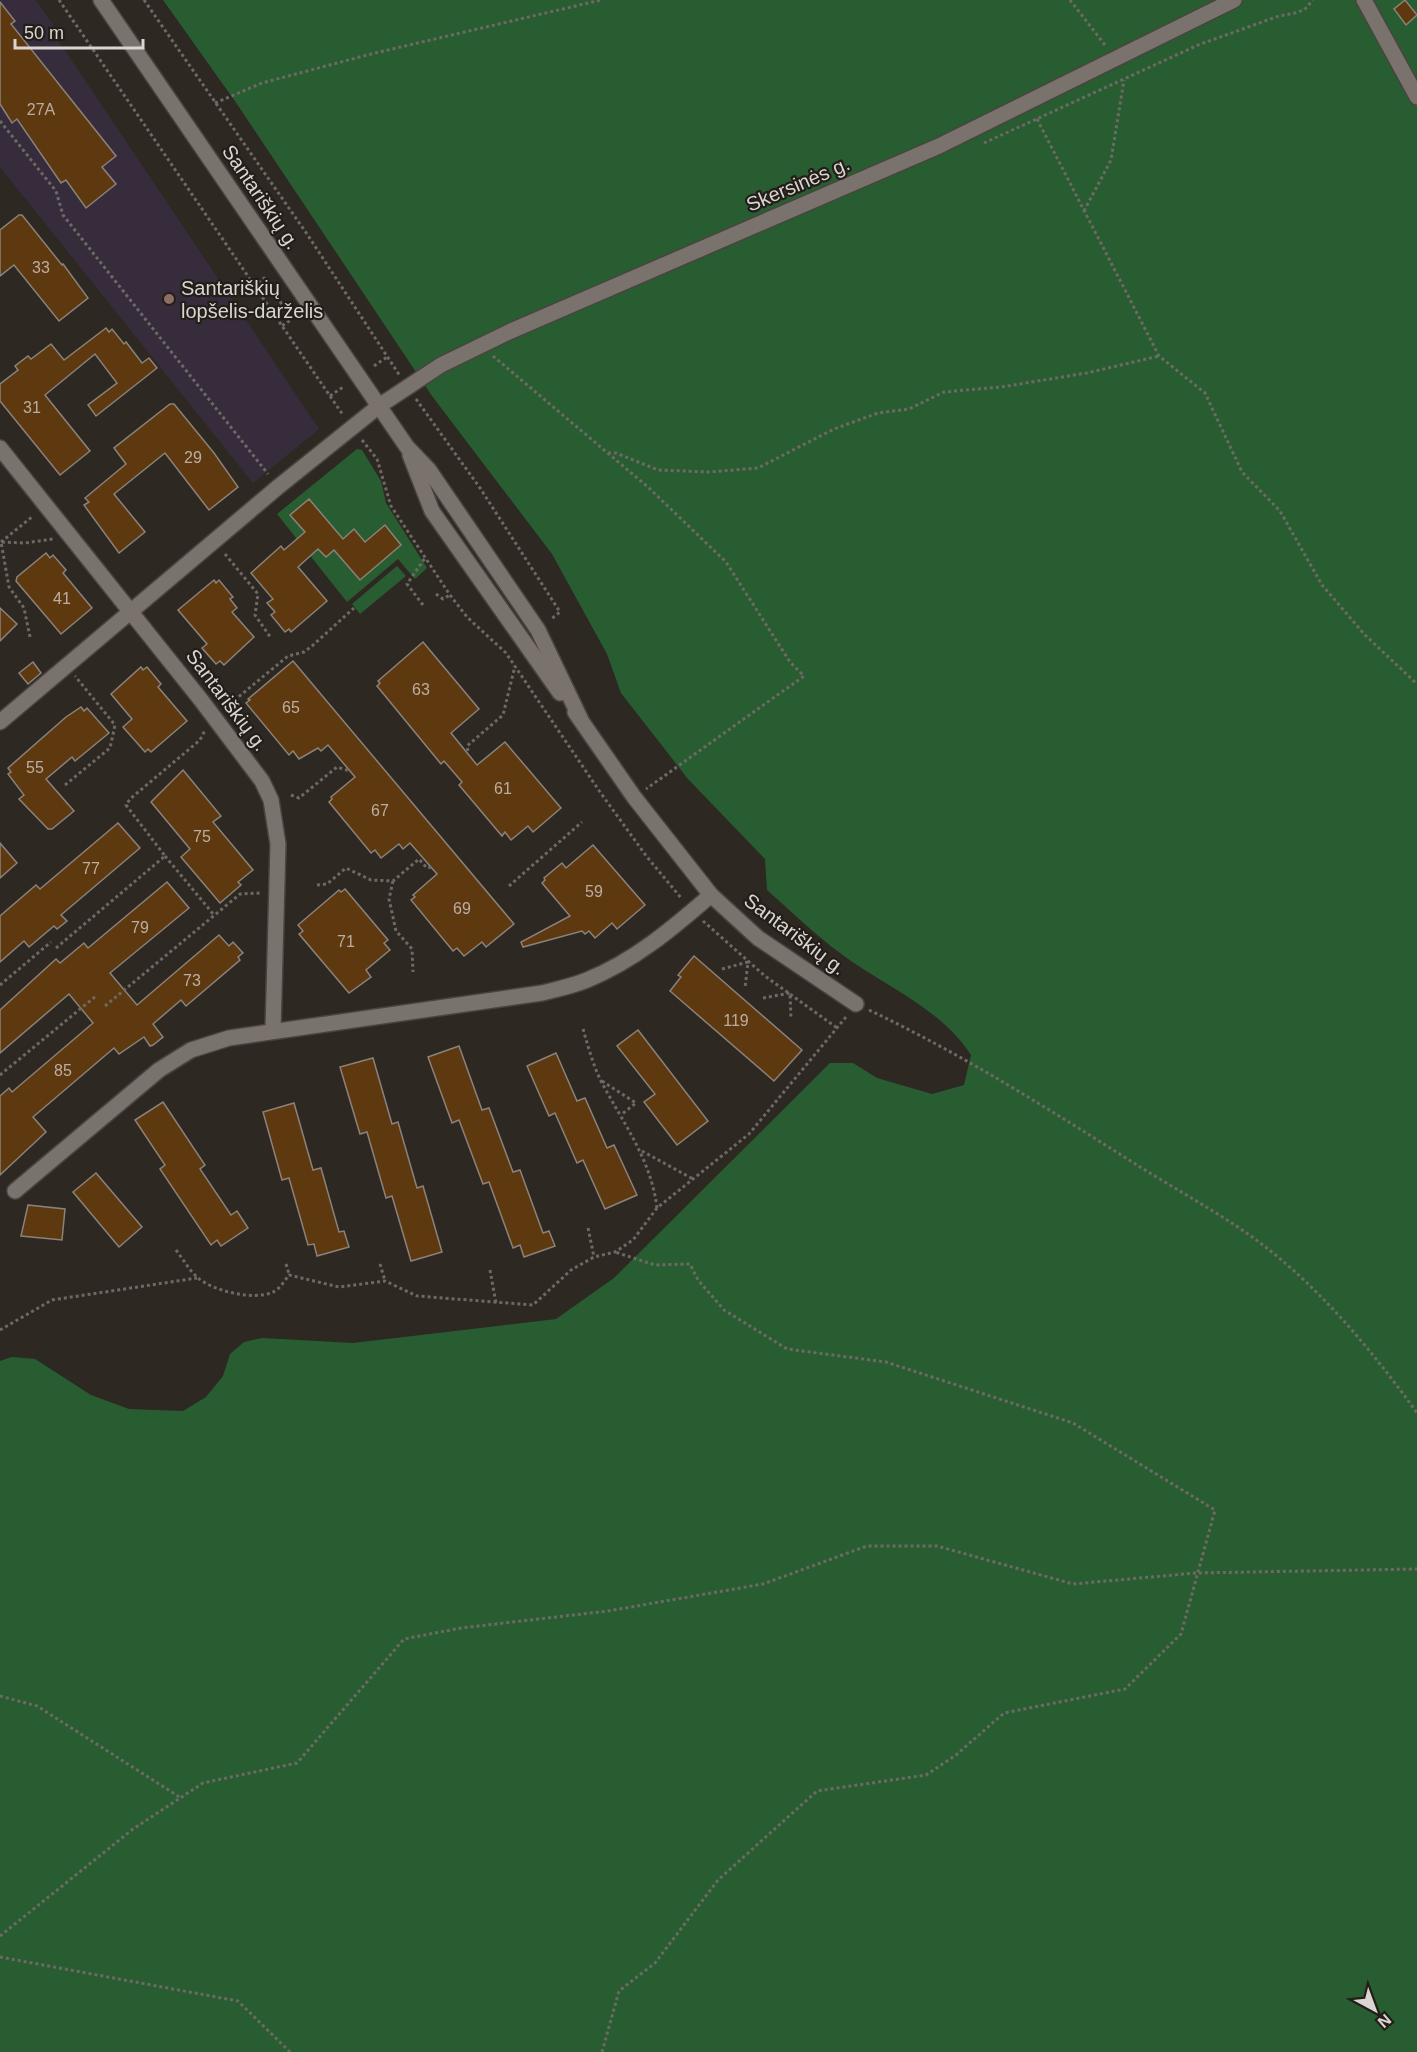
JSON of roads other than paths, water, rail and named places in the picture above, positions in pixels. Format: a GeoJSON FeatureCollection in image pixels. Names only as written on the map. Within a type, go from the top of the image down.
{"type":"FeatureCollection","features":[{"type":"Feature","properties":{"kind":"street","name":"Santariškių g."},"geometry":{"type":"LineString","coordinates":[[101,0],[407,447],[429,470],[538,630],[581,720]]}},
{"type":"Feature","properties":{"kind":"street","name":"Skersinės g."},"geometry":{"type":"LineString","coordinates":[[0,722],[278,487],[379,406],[409,389],[441,364],[511,331],[939,146],[1234,0]]}},
{"type":"Feature","properties":{"kind":"street"},"geometry":{"type":"LineString","coordinates":[[1364,0],[1417,97]]}},
{"type":"Feature","properties":{"kind":"street","name":"Santariškių g."},"geometry":{"type":"LineString","coordinates":[[407,447],[432,511],[634,797],[711,895],[758,938],[856,1004]]}},
{"type":"Feature","properties":{"kind":"street","name":"Santariškių g."},"geometry":{"type":"LineString","coordinates":[[0,448],[214,717],[262,781],[271,800],[278,844],[273,1030]]}},
{"type":"Feature","properties":{"kind":"street"},"geometry":{"type":"LineString","coordinates":[[15,1191],[159,1070],[178,1057],[207,1044],[273,1030],[542,993],[586,981],[629,960],[665,935],[711,895]]}},
{"type":"Feature","properties":{"kind":"place","name":"Santariškių lopšelis-darželis"},"geometry":{"type":"Point","coordinates":[169,299]}}]}
